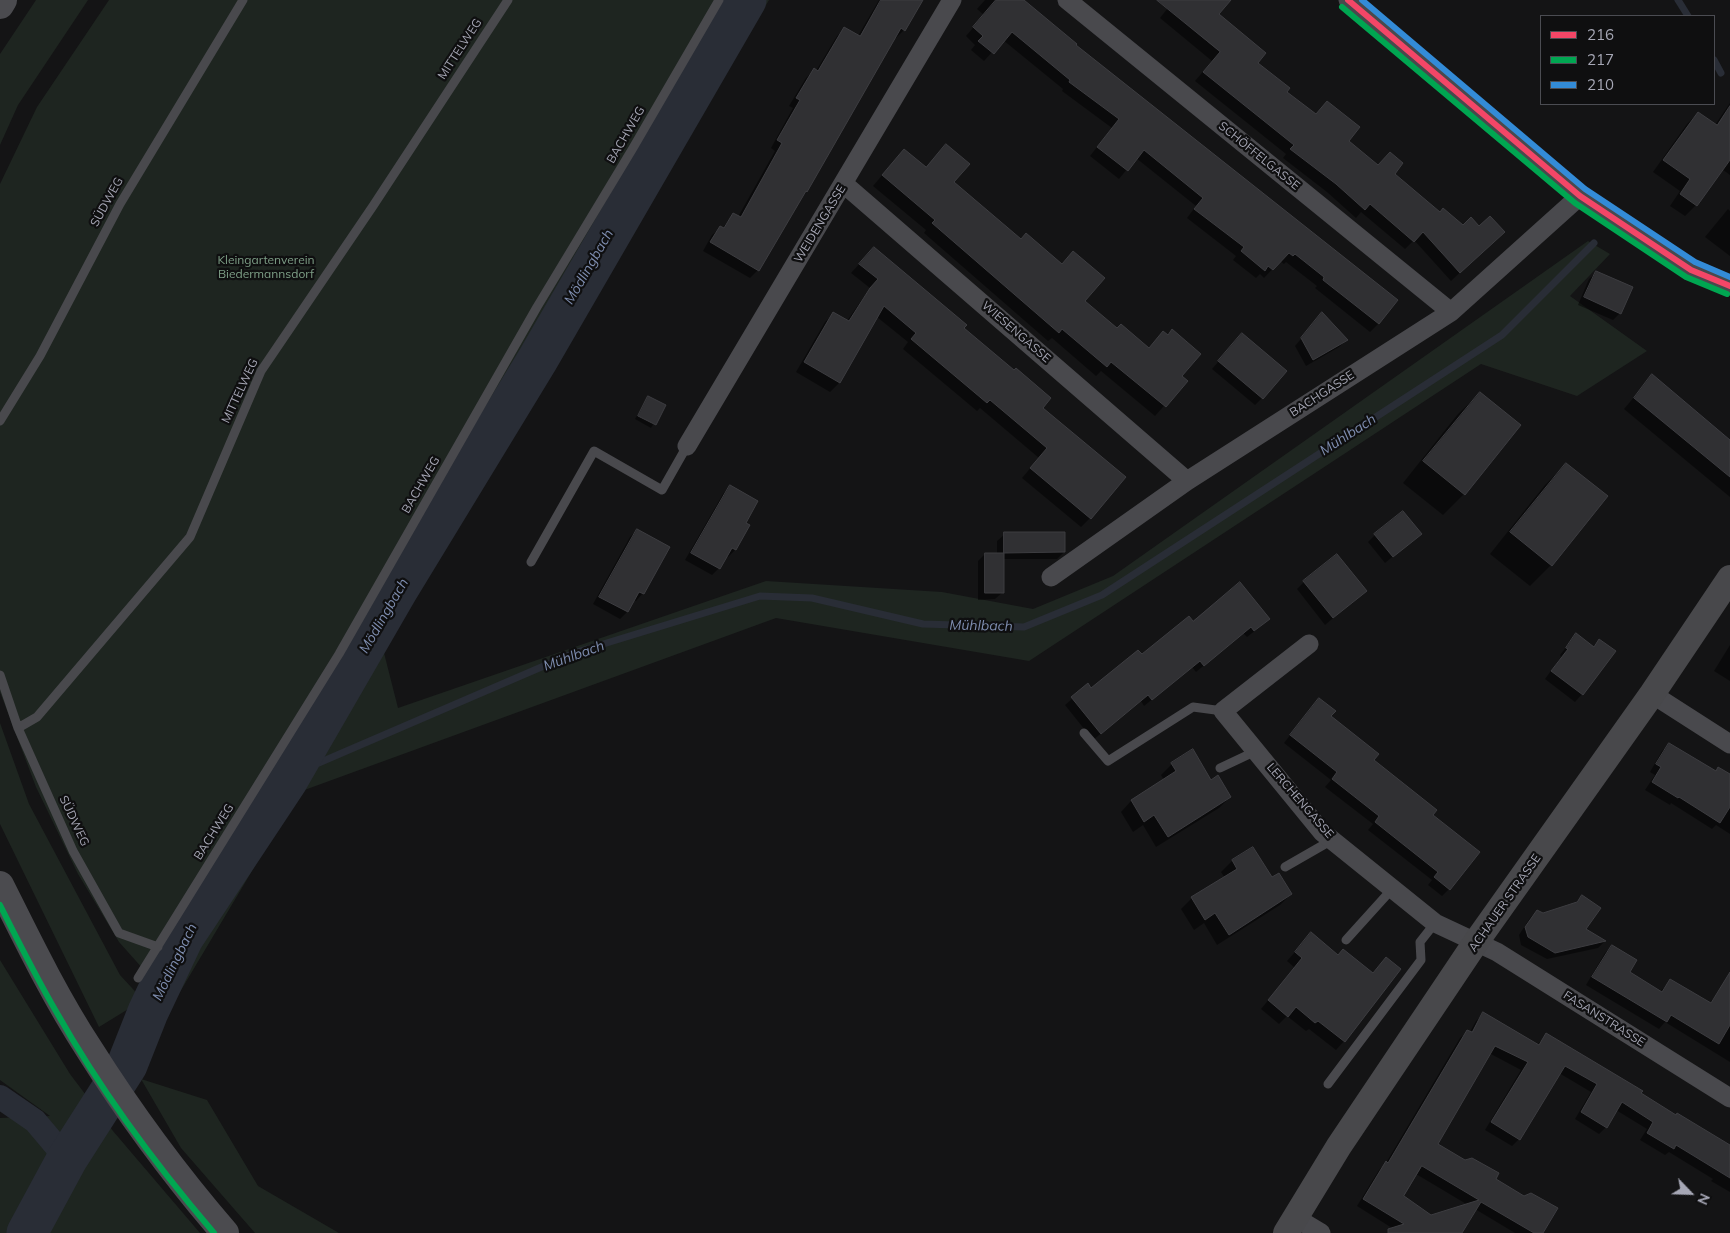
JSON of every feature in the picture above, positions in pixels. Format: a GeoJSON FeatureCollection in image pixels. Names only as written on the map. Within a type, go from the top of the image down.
{"type":"FeatureCollection","features":[{"type":"Feature","properties":{"kind":"main road"},"geometry":{"type":"LineString","coordinates":[[0,6],[3,0]]}},
{"type":"Feature","properties":{"kind":"main road"},"geometry":{"type":"LineString","coordinates":[[0,885],[35,955],[88,1048],[135,1119],[199,1204],[225,1233]]}},
{"type":"Feature","properties":{"kind":"street","name":"WEIDENGASSE"},"geometry":{"type":"LineString","coordinates":[[687,446],[952,0]]}},
{"type":"Feature","properties":{"kind":"street","name":"SCHÖFFELGASSE"},"geometry":{"type":"LineString","coordinates":[[1067,0],[1451,312]]}},
{"type":"Feature","properties":{"kind":"street"},"geometry":{"type":"LineString","coordinates":[[1348,0],[1580,196],[1691,270],[1730,286]]}},
{"type":"Feature","properties":{"kind":"street","name":"WIESENGASSE"},"geometry":{"type":"LineString","coordinates":[[844,184],[1187,481]]}},
{"type":"Feature","properties":{"kind":"street","name":"BACHGASSE"},"geometry":{"type":"LineString","coordinates":[[1051,577],[1187,481],[1451,312],[1580,196]]}},
{"type":"Feature","properties":{"kind":"street","name":"ACHAUER STRASSE"},"geometry":{"type":"LineString","coordinates":[[1291,1225],[1339,1146],[1476,942],[1652,694],[1730,578]]}},
{"type":"Feature","properties":{"kind":"street"},"geometry":{"type":"LineString","coordinates":[[1223,711],[1309,644]]}},
{"type":"Feature","properties":{"kind":"street"},"geometry":{"type":"LineString","coordinates":[[1652,694],[1730,744]]}},
{"type":"Feature","properties":{"kind":"street","name":"LERCHENGASSE"},"geometry":{"type":"LineString","coordinates":[[1223,711],[1322,832],[1435,923],[1476,942]]}},
{"type":"Feature","properties":{"kind":"street","name":"FASANSTRASSE"},"geometry":{"type":"LineString","coordinates":[[1476,942],[1497,952],[1730,1098]]}},
{"type":"Feature","properties":{"kind":"street"},"geometry":{"type":"LineString","coordinates":[[1291,1225],[1321,1233]]}},
{"type":"Feature","properties":{"kind":"lane","name":"SÜDWEG"},"geometry":{"type":"LineString","coordinates":[[0,421],[40,356],[120,204],[243,0]]}},
{"type":"Feature","properties":{"kind":"lane","name":"MITTELWEG"},"geometry":{"type":"LineString","coordinates":[[18,728],[37,717],[190,537],[261,371],[373,206],[508,0]]}},
{"type":"Feature","properties":{"kind":"lane","name":"BACHWEG"},"geometry":{"type":"LineString","coordinates":[[138,978],[339,654],[532,315],[633,148],[719,0]]}},
{"type":"Feature","properties":{"kind":"lane"},"geometry":{"type":"LineString","coordinates":[[531,562],[594,451],[662,490],[687,446]]}},
{"type":"Feature","properties":{"kind":"lane","name":"SÜDWEG"},"geometry":{"type":"LineString","coordinates":[[0,675],[18,728],[73,851],[119,933],[158,947]]}},
{"type":"Feature","properties":{"kind":"lane"},"geometry":{"type":"LineString","coordinates":[[1084,733],[1108,762],[1193,707],[1223,711]]}},
{"type":"Feature","properties":{"kind":"lane"},"geometry":{"type":"LineString","coordinates":[[1220,768],[1256,751]]}},
{"type":"Feature","properties":{"kind":"lane"},"geometry":{"type":"LineString","coordinates":[[1286,867],[1332,839]]}},
{"type":"Feature","properties":{"kind":"lane"},"geometry":{"type":"LineString","coordinates":[[1346,940],[1393,888]]}},
{"type":"Feature","properties":{"kind":"lane"},"geometry":{"type":"LineString","coordinates":[[1328,1084],[1421,960],[1420,942],[1435,923]]}},
{"type":"Feature","properties":{"kind":"green space"},"geometry":{"type":"Polygon","coordinates":[[[36,0],[88,0],[18,105],[0,145],[0,54],[36,0]]]}},
{"type":"Feature","properties":{"kind":"green space","name":"Kleingartenverein Biedermannsdorf"},"geometry":{"type":"Polygon","coordinates":[[[109,0],[769,0],[382,645],[398,708],[766,581],[942,592],[1033,609],[1113,576],[1588,241],[1610,254],[1570,296],[1647,351],[1577,396],[1481,364],[1029,661],[776,618],[299,792],[168,1012],[154,977],[144,970],[119,942],[78,874],[36,787],[0,692],[0,184],[37,107],[109,0]]]}},
{"type":"Feature","properties":{"kind":"green space"},"geometry":{"type":"Polygon","coordinates":[[[0,723],[29,804],[120,975],[143,1000],[99,1027],[0,824],[0,723]]]}},
{"type":"Feature","properties":{"kind":"green space"},"geometry":{"type":"Polygon","coordinates":[[[0,960],[70,1074],[113,1131],[200,1233],[0,1233],[0,1118],[50,1116],[0,1080],[0,960]]]}},
{"type":"Feature","properties":{"kind":"green space"},"geometry":{"type":"Polygon","coordinates":[[[141,1079],[207,1100],[258,1186],[339,1233],[255,1233],[181,1148],[141,1079]]]}},
{"type":"Feature","properties":{"kind":"building"},"geometry":{"type":"Polygon","coordinates":[[[881,0],[923,0],[905,31],[901,28],[807,192],[759,271],[710,242],[720,226],[724,228],[733,213],[741,217],[782,143],[777,140],[800,100],[796,98],[814,68],[818,71],[844,27],[860,36],[881,0]]]}},
{"type":"Feature","properties":{"kind":"building"},"geometry":{"type":"Polygon","coordinates":[[[996,0],[1024,0],[1076,45],[1398,300],[1379,324],[1323,280],[1324,277],[1295,254],[1293,256],[1289,253],[1273,270],[1268,266],[1265,271],[1241,251],[1244,247],[1194,209],[1203,198],[1144,150],[1128,171],[1097,147],[1119,119],[1069,82],[1070,80],[1012,32],[994,54],[978,41],[983,36],[973,27],[996,0]]]}},
{"type":"Feature","properties":{"kind":"building"},"geometry":{"type":"Polygon","coordinates":[[[1157,0],[1231,0],[1219,14],[1266,53],[1258,63],[1290,88],[1287,92],[1316,114],[1327,101],[1360,127],[1349,141],[1378,165],[1390,152],[1403,163],[1395,174],[1440,212],[1443,208],[1463,225],[1471,217],[1479,226],[1490,216],[1505,232],[1460,273],[1423,232],[1414,242],[1370,204],[1365,210],[1336,184],[1290,149],[1294,145],[1203,72],[1220,52],[1157,0]]]}},
{"type":"Feature","properties":{"kind":"building"},"geometry":{"type":"Polygon","coordinates":[[[1730,106],[1730,160],[1697,206],[1680,194],[1690,179],[1663,160],[1698,112],[1717,125],[1730,106]]]}},
{"type":"Feature","properties":{"kind":"building"},"geometry":{"type":"Polygon","coordinates":[[[946,144],[970,164],[954,182],[1021,239],[1026,233],[1062,264],[1073,251],[1105,278],[1085,301],[1117,328],[1121,324],[1149,348],[1163,331],[1168,335],[1172,329],[1201,354],[1182,376],[1188,381],[1166,407],[1111,362],[1107,367],[1062,329],[1059,333],[932,223],[935,220],[882,175],[904,149],[926,167],[946,144]]]}},
{"type":"Feature","properties":{"kind":"building"},"geometry":{"type":"Polygon","coordinates":[[[874,247],[967,325],[964,328],[1051,398],[1043,408],[1126,477],[1091,519],[1030,468],[1047,448],[990,400],[987,403],[911,339],[916,333],[884,306],[840,383],[804,362],[833,312],[849,321],[878,279],[859,264],[874,247]]]}},
{"type":"Feature","properties":{"kind":"building"},"geometry":{"type":"Polygon","coordinates":[[[1596,271],[1633,287],[1621,314],[1584,297],[1596,271]]]}},
{"type":"Feature","properties":{"kind":"building"},"geometry":{"type":"Polygon","coordinates":[[[1322,312],[1348,340],[1313,360],[1301,338],[1322,312]]]}},
{"type":"Feature","properties":{"kind":"building"},"geometry":{"type":"Polygon","coordinates":[[[1242,333],[1287,371],[1263,399],[1218,361],[1242,333]]]}},
{"type":"Feature","properties":{"kind":"building"},"geometry":{"type":"Polygon","coordinates":[[[1652,374],[1730,440],[1730,477],[1634,398],[1652,374]]]}},
{"type":"Feature","properties":{"kind":"building"},"geometry":{"type":"Polygon","coordinates":[[[1480,392],[1521,425],[1465,495],[1423,461],[1480,392]]]}},
{"type":"Feature","properties":{"kind":"building"},"geometry":{"type":"Polygon","coordinates":[[[648,396],[666,405],[656,425],[638,416],[648,396]]]}},
{"type":"Feature","properties":{"kind":"building"},"geometry":{"type":"Polygon","coordinates":[[[1566,463],[1608,496],[1552,566],[1510,532],[1566,463]]]}},
{"type":"Feature","properties":{"kind":"building"},"geometry":{"type":"Polygon","coordinates":[[[730,485],[758,501],[746,523],[750,525],[736,550],[732,548],[720,569],[691,553],[730,485]]]}},
{"type":"Feature","properties":{"kind":"building"},"geometry":{"type":"Polygon","coordinates":[[[1403,511],[1422,534],[1393,557],[1374,534],[1403,511]]]}},
{"type":"Feature","properties":{"kind":"building"},"geometry":{"type":"Polygon","coordinates":[[[637,529],[670,547],[644,594],[639,592],[628,612],[599,597],[637,529]]]}},
{"type":"Feature","properties":{"kind":"building"},"geometry":{"type":"Polygon","coordinates":[[[1004,532],[1065,532],[1065,552],[1004,553],[1004,532]]]}},
{"type":"Feature","properties":{"kind":"building"},"geometry":{"type":"Polygon","coordinates":[[[985,553],[1004,553],[1004,593],[985,593],[985,553]]]}},
{"type":"Feature","properties":{"kind":"building"},"geometry":{"type":"Polygon","coordinates":[[[1337,554],[1367,591],[1333,618],[1303,581],[1337,554]]]}},
{"type":"Feature","properties":{"kind":"building"},"geometry":{"type":"Polygon","coordinates":[[[1240,582],[1270,619],[1254,631],[1251,627],[1204,666],[1200,661],[1152,700],[1148,695],[1101,734],[1071,697],[1088,683],[1091,688],[1138,650],[1142,654],[1189,616],[1193,621],[1240,582]]]}},
{"type":"Feature","properties":{"kind":"building"},"geometry":{"type":"Polygon","coordinates":[[[1576,633],[1594,647],[1599,639],[1616,651],[1583,695],[1551,671],[1568,649],[1566,648],[1576,633]]]}},
{"type":"Feature","properties":{"kind":"building"},"geometry":{"type":"Polygon","coordinates":[[[1319,698],[1336,711],[1331,716],[1379,754],[1374,760],[1437,810],[1433,815],[1480,852],[1450,890],[1434,877],[1438,872],[1375,822],[1379,816],[1332,779],[1337,772],[1290,735],[1319,698]]]}},
{"type":"Feature","properties":{"kind":"building"},"geometry":{"type":"Polygon","coordinates":[[[1669,743],[1716,771],[1718,767],[1730,774],[1730,807],[1720,823],[1652,782],[1661,767],[1656,764],[1669,743]]]}},
{"type":"Feature","properties":{"kind":"building"},"geometry":{"type":"Polygon","coordinates":[[[1193,749],[1211,780],[1218,775],[1231,797],[1168,837],[1154,815],[1144,822],[1131,800],[1176,771],[1171,763],[1193,749]]]}},
{"type":"Feature","properties":{"kind":"building"},"geometry":{"type":"Polygon","coordinates":[[[1253,847],[1272,877],[1279,873],[1292,894],[1229,935],[1215,913],[1205,920],[1191,897],[1237,869],[1232,860],[1253,847]]]}},
{"type":"Feature","properties":{"kind":"building"},"geometry":{"type":"Polygon","coordinates":[[[1582,895],[1601,908],[1586,929],[1606,941],[1555,953],[1528,937],[1525,927],[1537,910],[1543,913],[1577,902],[1582,895]]]}},
{"type":"Feature","properties":{"kind":"building"},"geometry":{"type":"Polygon","coordinates":[[[1311,932],[1338,955],[1343,949],[1373,973],[1386,957],[1401,969],[1345,1042],[1318,1021],[1315,1023],[1296,1007],[1288,1017],[1268,1000],[1302,958],[1295,952],[1311,932]]]}},
{"type":"Feature","properties":{"kind":"building"},"geometry":{"type":"Polygon","coordinates":[[[1612,945],[1637,960],[1630,972],[1662,992],[1670,979],[1711,1003],[1730,972],[1730,1025],[1719,1044],[1671,1015],[1667,1022],[1592,977],[1612,945]]]}},
{"type":"Feature","properties":{"kind":"building"},"geometry":{"type":"Polygon","coordinates":[[[1483,1012],[1539,1045],[1546,1033],[1643,1091],[1641,1093],[1676,1115],[1677,1113],[1730,1145],[1730,1178],[1676,1145],[1674,1149],[1647,1133],[1653,1122],[1622,1102],[1607,1128],[1581,1112],[1597,1084],[1565,1066],[1520,1140],[1491,1122],[1528,1062],[1495,1046],[1438,1144],[1465,1160],[1472,1158],[1499,1173],[1496,1179],[1524,1196],[1531,1193],[1558,1208],[1543,1233],[1534,1233],[1481,1202],[1462,1233],[1388,1233],[1388,1229],[1404,1224],[1363,1199],[1386,1161],[1388,1163],[1467,1030],[1472,1032],[1483,1012]],[[1422,1166],[1404,1196],[1431,1215],[1479,1200],[1422,1166]]]}},
{"type":"Feature","properties":{"kind":"waterway","name":"Mödlingbach"},"geometry":{"type":"LineString","coordinates":[[27,1233],[67,1159],[127,1065],[148,1012],[183,938],[287,781],[398,589],[538,359],[746,0]]}},
{"type":"Feature","properties":{"kind":"waterway","name":"Mühlbach"},"geometry":{"type":"LineString","coordinates":[[1678,0],[1687,15]]}},
{"type":"Feature","properties":{"kind":"waterway","name":"Mühlbach"},"geometry":{"type":"LineString","coordinates":[[1715,62],[1721,73]]}},
{"type":"Feature","properties":{"kind":"waterway","name":"Mühlbach"},"geometry":{"type":"LineString","coordinates":[[287,781],[314,765],[574,653],[760,596],[812,598],[923,624],[1024,627],[1102,595],[1502,335],[1594,243]]}},
{"type":"Feature","properties":{"kind":"waterway"},"geometry":{"type":"LineString","coordinates":[[0,1097],[35,1121],[67,1159]]}},
{"type":"Feature","properties":{"kind":"transit line","name":"216"},"geometry":{"type":"LineString","coordinates":[[1348,0],[1580,196],[1691,270],[1730,286]]}},
{"type":"Feature","properties":{"kind":"transit line","name":"210"},"geometry":{"type":"LineString","coordinates":[[1362,0],[1585,189],[1695,262],[1730,277]]}},
{"type":"Feature","properties":{"kind":"transit line","name":"217"},"geometry":{"type":"LineString","coordinates":[[1342,7],[1575,203],[1686,277],[1727,294]]}},
{"type":"Feature","properties":{"kind":"transit line","name":"217"},"geometry":{"type":"LineString","coordinates":[[0,905],[42,986],[110,1099],[150,1154],[214,1233]]}}]}
